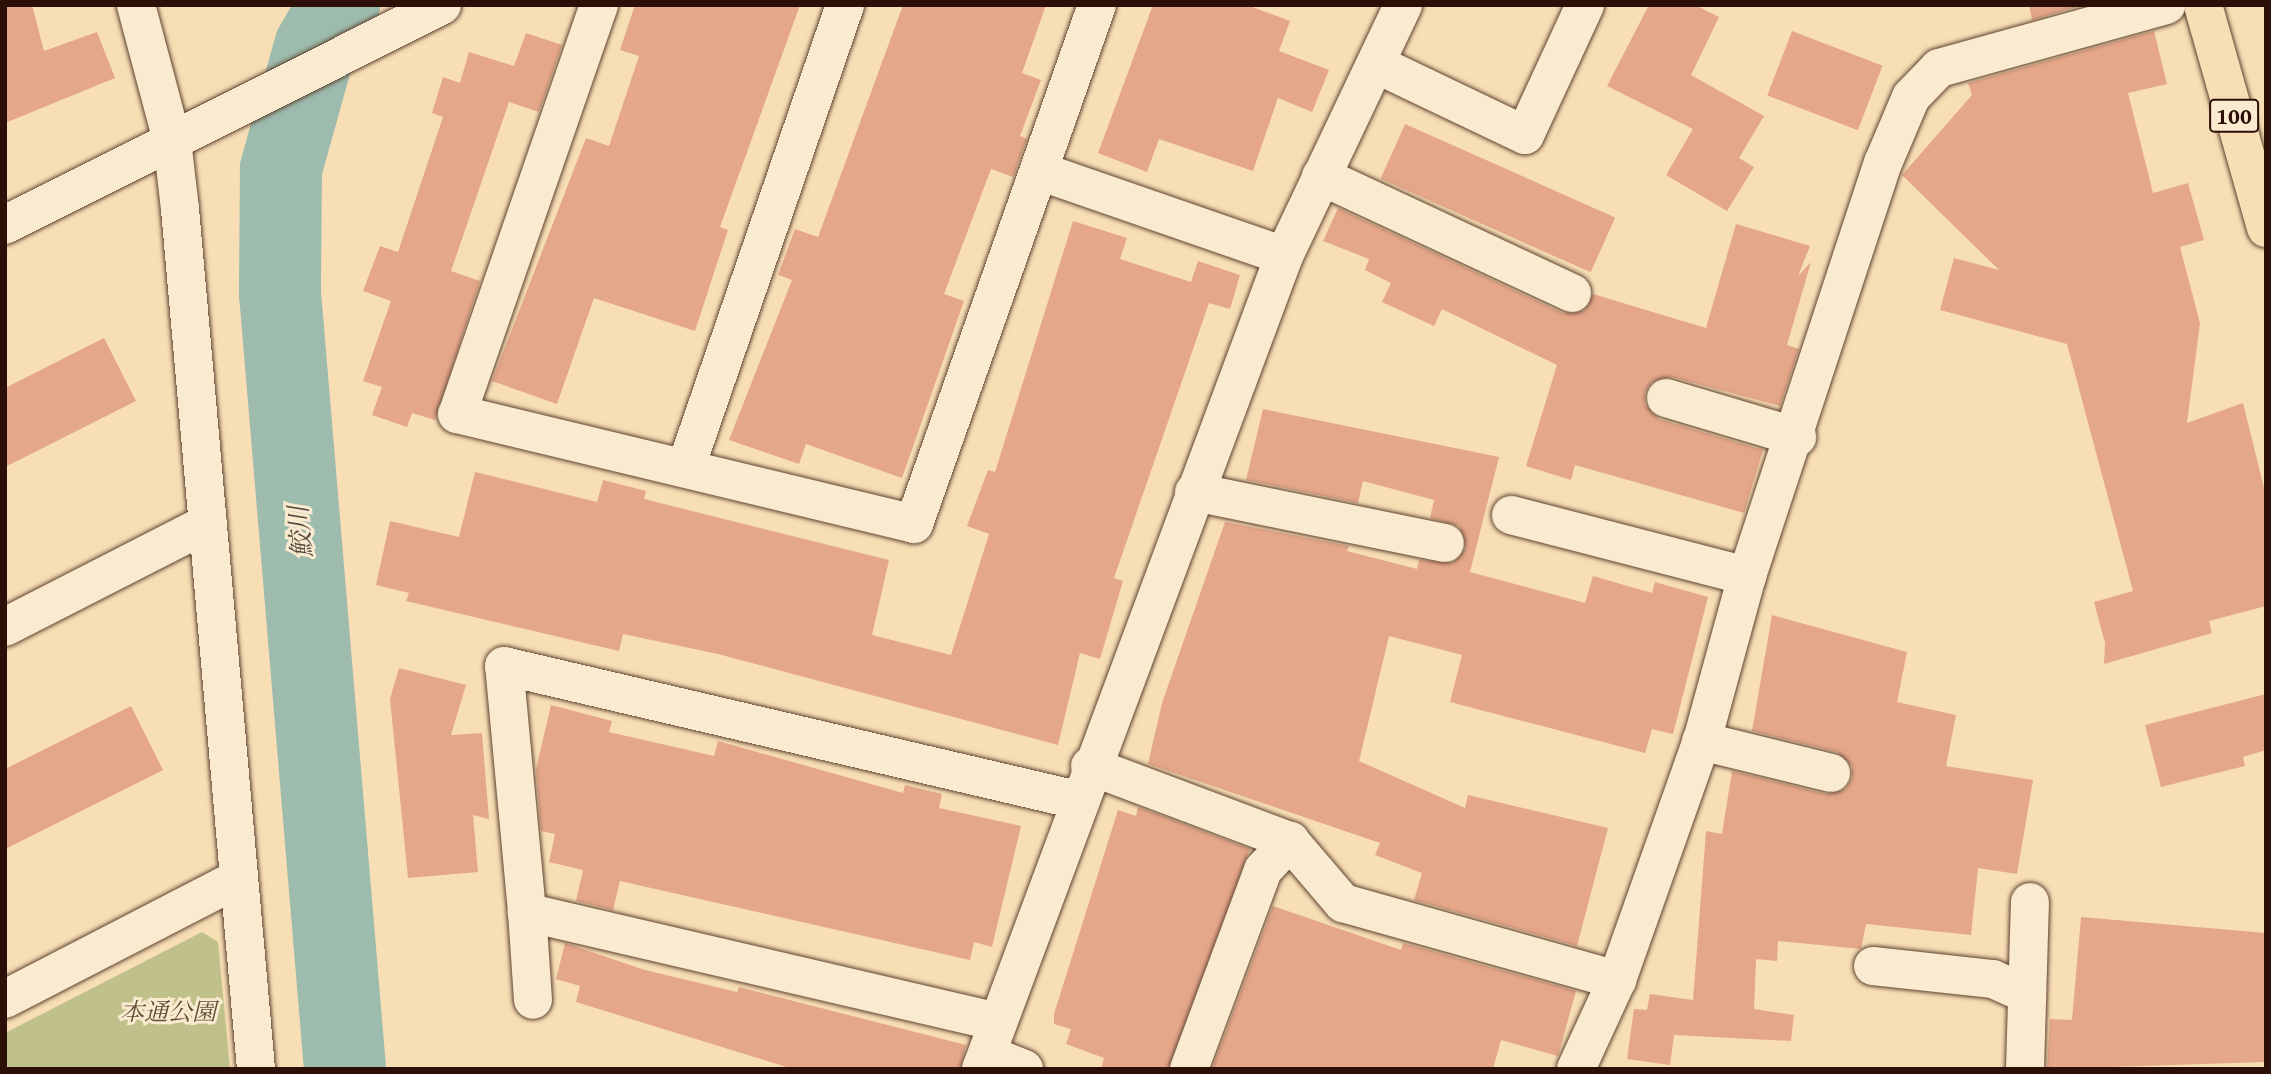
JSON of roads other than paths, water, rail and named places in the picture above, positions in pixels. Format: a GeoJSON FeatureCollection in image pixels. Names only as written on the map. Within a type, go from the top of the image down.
{"type":"FeatureCollection","features":[{"type":"Feature","properties":{"kind":"main road","name":"100"},"geometry":{"type":"LineString","coordinates":[[2203,5],[2266,228]]}},
{"type":"Feature","properties":{"kind":"street"},"geometry":{"type":"LineString","coordinates":[[136,5],[172,140],[256,1069]]}},
{"type":"Feature","properties":{"kind":"street"},"geometry":{"type":"LineString","coordinates":[[599,5],[457,414],[914,524],[1097,5]]}},
{"type":"Feature","properties":{"kind":"street"},"geometry":{"type":"LineString","coordinates":[[686,467],[845,5]]}},
{"type":"Feature","properties":{"kind":"street"},"geometry":{"type":"LineString","coordinates":[[989,1048],[1084,783],[1284,256],[1403,5]]}},
{"type":"Feature","properties":{"kind":"street"},"geometry":{"type":"LineString","coordinates":[[1376,64],[1525,135],[1585,5]]}},
{"type":"Feature","properties":{"kind":"street"},"geometry":{"type":"LineString","coordinates":[[1576,1069],[1617,980],[1701,741],[1747,576],[1797,438],[1883,163],[1925,77],[1940,68],[2166,5]]}},
{"type":"Feature","properties":{"kind":"street"},"geometry":{"type":"LineString","coordinates":[[5,225],[439,7]]}},
{"type":"Feature","properties":{"kind":"street"},"geometry":{"type":"LineString","coordinates":[[1039,171],[1284,256]]}},
{"type":"Feature","properties":{"kind":"street"},"geometry":{"type":"LineString","coordinates":[[1321,176],[1572,293]]}},
{"type":"Feature","properties":{"kind":"street"},"geometry":{"type":"LineString","coordinates":[[1666,398],[1797,438]]}},
{"type":"Feature","properties":{"kind":"street"},"geometry":{"type":"LineString","coordinates":[[1194,492],[1445,543]]}},
{"type":"Feature","properties":{"kind":"street"},"geometry":{"type":"LineString","coordinates":[[1511,515],[1747,576]]}},
{"type":"Feature","properties":{"kind":"street"},"geometry":{"type":"LineString","coordinates":[[5,627],[208,523]]}},
{"type":"Feature","properties":{"kind":"street"},"geometry":{"type":"LineString","coordinates":[[533,1000],[504,666],[1084,783],[1290,841],[1343,903],[1617,980]]}},
{"type":"Feature","properties":{"kind":"street"},"geometry":{"type":"LineString","coordinates":[[1701,741],[1831,773]]}},
{"type":"Feature","properties":{"kind":"street"},"geometry":{"type":"LineString","coordinates":[[1189,1069],[1263,870],[1290,841]]}},
{"type":"Feature","properties":{"kind":"street"},"geometry":{"type":"LineString","coordinates":[[5,999],[239,878]]}},
{"type":"Feature","properties":{"kind":"street"},"geometry":{"type":"LineString","coordinates":[[2025,1069],[2030,902]]}},
{"type":"Feature","properties":{"kind":"street"},"geometry":{"type":"LineString","coordinates":[[527,912],[989,1048],[1024,1069]]}},
{"type":"Feature","properties":{"kind":"street"},"geometry":{"type":"LineString","coordinates":[[1873,966],[1993,979],[2027,994]]}},
{"type":"Feature","properties":{"kind":"waterway","name":"鮫川"},"geometry":{"type":"LineString","coordinates":[[339,5],[315,47],[281,169],[280,293],[345,1069]]}},
{"type":"Feature","properties":{"kind":"park label","name":"本通公園"},"geometry":{"type":"Point","coordinates":[168,1012]}}]}
